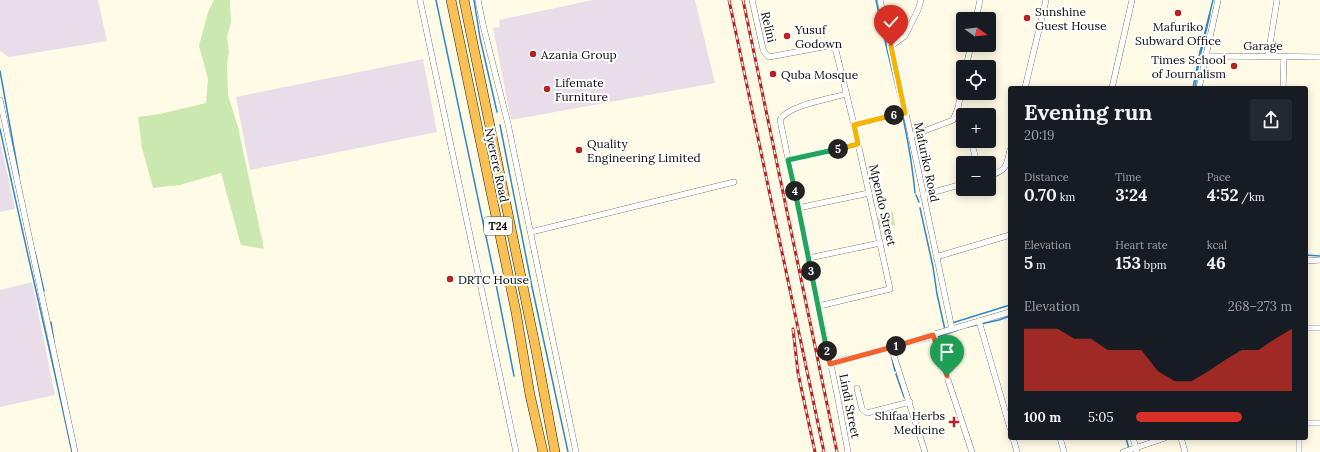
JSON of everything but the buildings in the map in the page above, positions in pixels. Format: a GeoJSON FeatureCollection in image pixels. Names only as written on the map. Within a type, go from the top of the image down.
{"type":"FeatureCollection","features":[{"type":"Feature","properties":{"kind":"highway","name":"Nyerere Road"},"geometry":{"type":"LineString","coordinates":[[451,0],[516,312],[530,395],[543,452]]}},
{"type":"Feature","properties":{"kind":"highway","name":"Nyerere Road"},"geometry":{"type":"LineString","coordinates":[[464,0],[555,452]]}},
{"type":"Feature","properties":{"kind":"street"},"geometry":{"type":"LineString","coordinates":[[420,0],[516,452]]}},
{"type":"Feature","properties":{"kind":"street"},"geometry":{"type":"LineString","coordinates":[[478,0],[483,26],[508,124],[576,452]]}},
{"type":"Feature","properties":{"kind":"street","name":"Relini"},"geometry":{"type":"LineString","coordinates":[[752,0],[763,49],[769,57]]}},
{"type":"Feature","properties":{"kind":"street","name":"Mafuriko Road"},"geometry":{"type":"LineString","coordinates":[[880,0],[911,136],[952,329]]}},
{"type":"Feature","properties":{"kind":"street"},"geometry":{"type":"LineString","coordinates":[[891,46],[904,36],[918,10],[920,0]]}},
{"type":"Feature","properties":{"kind":"street"},"geometry":{"type":"LineString","coordinates":[[977,12],[980,0]]}},
{"type":"Feature","properties":{"kind":"street"},"geometry":{"type":"LineString","coordinates":[[1025,86],[1046,0]]}},
{"type":"Feature","properties":{"kind":"street"},"geometry":{"type":"LineString","coordinates":[[1112,86],[1132,0]]}},
{"type":"Feature","properties":{"kind":"street"},"geometry":{"type":"LineString","coordinates":[[1199,86],[1218,0]]}},
{"type":"Feature","properties":{"kind":"street"},"geometry":{"type":"LineString","coordinates":[[1268,56],[1277,0]]}},
{"type":"Feature","properties":{"kind":"street","name":"Mpendo Street"},"geometry":{"type":"LineString","coordinates":[[769,57],[832,46],[836,51],[890,289],[819,306]]}},
{"type":"Feature","properties":{"kind":"street","name":"Garage"},"geometry":{"type":"LineString","coordinates":[[1206,56],[1320,57]]}},
{"type":"Feature","properties":{"kind":"street"},"geometry":{"type":"LineString","coordinates":[[1283,86],[1284,56]]}},
{"type":"Feature","properties":{"kind":"street","name":"Lindi Street"},"geometry":{"type":"LineString","coordinates":[[846,94],[798,107],[782,117],[780,120],[848,452]]}},
{"type":"Feature","properties":{"kind":"street"},"geometry":{"type":"LineString","coordinates":[[0,100],[76,452]]}},
{"type":"Feature","properties":{"kind":"street"},"geometry":{"type":"LineString","coordinates":[[911,136],[953,120],[960,100]]}},
{"type":"Feature","properties":{"kind":"street"},"geometry":{"type":"LineString","coordinates":[[854,125],[905,113]]}},
{"type":"Feature","properties":{"kind":"street"},"geometry":{"type":"LineString","coordinates":[[788,160],[858,144]]}},
{"type":"Feature","properties":{"kind":"street"},"geometry":{"type":"LineString","coordinates":[[996,173],[1000,172],[1006,166],[1008,158]]}},
{"type":"Feature","properties":{"kind":"street"},"geometry":{"type":"LineString","coordinates":[[531,232],[734,182]]}},
{"type":"Feature","properties":{"kind":"street"},"geometry":{"type":"LineString","coordinates":[[923,195],[956,186]]}},
{"type":"Feature","properties":{"kind":"street"},"geometry":{"type":"LineString","coordinates":[[798,208],[869,193]]}},
{"type":"Feature","properties":{"kind":"street"},"geometry":{"type":"LineString","coordinates":[[936,258],[1008,236]]}},
{"type":"Feature","properties":{"kind":"street"},"geometry":{"type":"LineString","coordinates":[[809,258],[880,243]]}},
{"type":"Feature","properties":{"kind":"street"},"geometry":{"type":"LineString","coordinates":[[1308,261],[1320,260]]}},
{"type":"Feature","properties":{"kind":"street"},"geometry":{"type":"LineString","coordinates":[[830,364],[1008,313]]}},
{"type":"Feature","properties":{"kind":"street"},"geometry":{"type":"LineString","coordinates":[[979,321],[1008,421]]}},
{"type":"Feature","properties":{"kind":"street"},"geometry":{"type":"LineString","coordinates":[[1308,328],[1320,328]]}},
{"type":"Feature","properties":{"kind":"street"},"geometry":{"type":"LineString","coordinates":[[933,335],[972,452]]}},
{"type":"Feature","properties":{"kind":"street"},"geometry":{"type":"LineString","coordinates":[[891,347],[925,452]]}},
{"type":"Feature","properties":{"kind":"street"},"geometry":{"type":"LineString","coordinates":[[857,388],[862,409],[867,413],[910,402]]}},
{"type":"Feature","properties":{"kind":"street"},"geometry":{"type":"LineString","coordinates":[[1308,423],[1320,423]]}},
{"type":"Feature","properties":{"kind":"street"},"geometry":{"type":"LineString","coordinates":[[1014,440],[1017,452]]}},
{"type":"Feature","properties":{"kind":"street"},"geometry":{"type":"LineString","coordinates":[[1061,440],[1064,452]]}},
{"type":"Feature","properties":{"kind":"street"},"geometry":{"type":"LineString","coordinates":[[1134,440],[1137,450]]}},
{"type":"Feature","properties":{"kind":"street"},"geometry":{"type":"LineString","coordinates":[[1123,452],[1137,450],[1160,440]]}},
{"type":"Feature","properties":{"kind":"street"},"geometry":{"type":"LineString","coordinates":[[1182,440],[1185,452]]}},
{"type":"Feature","properties":{"kind":"street"},"geometry":{"type":"LineString","coordinates":[[1299,440],[1299,452]]}},
{"type":"Feature","properties":{"kind":"shaded area"},"geometry":{"type":"Polygon","coordinates":[[[0,0],[98,0],[107,41],[9,57],[0,51],[0,0]]]}},
{"type":"Feature","properties":{"kind":"shaded area"},"geometry":{"type":"Polygon","coordinates":[[[593,0],[695,0],[715,83],[511,120],[493,28],[500,27],[499,20],[593,0]]]}},
{"type":"Feature","properties":{"kind":"shaded area"},"geometry":{"type":"Polygon","coordinates":[[[423,59],[437,132],[250,170],[236,97],[423,59]]]}},
{"type":"Feature","properties":{"kind":"shaded area"},"geometry":{"type":"Polygon","coordinates":[[[0,141],[15,209],[0,212],[0,141]]]}},
{"type":"Feature","properties":{"kind":"shaded area"},"geometry":{"type":"Polygon","coordinates":[[[32,282],[55,395],[0,407],[0,290],[32,282]]]}},
{"type":"Feature","properties":{"kind":"green space"},"geometry":{"type":"Polygon","coordinates":[[[214,0],[230,0],[231,22],[227,37],[229,52],[227,64],[228,95],[238,127],[264,249],[241,245],[221,173],[180,185],[153,188],[142,148],[138,117],[160,114],[206,103],[208,79],[199,46],[208,12],[214,0]]]}},
{"type":"Feature","properties":{"kind":"green space"},"geometry":{"type":"Polygon","coordinates":[[[893,212],[895,225],[877,228],[875,219],[889,217],[889,213],[893,212]]]}},
{"type":"Feature","properties":{"kind":"waterway"},"geometry":{"type":"LineString","coordinates":[[436,0],[514,376]]}},
{"type":"Feature","properties":{"kind":"waterway"},"geometry":{"type":"LineString","coordinates":[[474,0],[480,38],[497,112]]}},
{"type":"Feature","properties":{"kind":"waterway"},"geometry":{"type":"LineString","coordinates":[[876,0],[908,144],[915,193]]}},
{"type":"Feature","properties":{"kind":"waterway"},"geometry":{"type":"LineString","coordinates":[[1193,86],[1213,0]]}},
{"type":"Feature","properties":{"kind":"waterway"},"geometry":{"type":"LineString","coordinates":[[1195,86],[1199,61],[1210,14]]}},
{"type":"Feature","properties":{"kind":"waterway"},"geometry":{"type":"LineString","coordinates":[[0,71],[19,176]]}},
{"type":"Feature","properties":{"kind":"waterway"},"geometry":{"type":"LineString","coordinates":[[500,125],[532,287],[568,452]]}},
{"type":"Feature","properties":{"kind":"waterway"},"geometry":{"type":"LineString","coordinates":[[0,129],[72,452]]}},
{"type":"Feature","properties":{"kind":"waterway"},"geometry":{"type":"LineString","coordinates":[[916,195],[919,202]]}},
{"type":"Feature","properties":{"kind":"waterway"},"geometry":{"type":"LineString","coordinates":[[920,208],[945,330]]}},
{"type":"Feature","properties":{"kind":"waterway"},"geometry":{"type":"LineString","coordinates":[[35,252],[44,291]]}},
{"type":"Feature","properties":{"kind":"waterway"},"geometry":{"type":"LineString","coordinates":[[1308,255],[1320,256]]}},
{"type":"Feature","properties":{"kind":"waterway"},"geometry":{"type":"LineString","coordinates":[[952,323],[1008,306]]}},
{"type":"Feature","properties":{"kind":"waterway"},"geometry":{"type":"LineString","coordinates":[[967,327],[1008,317]]}},
{"type":"Feature","properties":{"kind":"waterway"},"geometry":{"type":"LineString","coordinates":[[51,322],[54,342]]}},
{"type":"Feature","properties":{"kind":"waterway"},"geometry":{"type":"LineString","coordinates":[[898,348],[958,330]]}},
{"type":"Feature","properties":{"kind":"waterway"},"geometry":{"type":"LineString","coordinates":[[836,359],[847,356]]}},
{"type":"Feature","properties":{"kind":"waterway"},"geometry":{"type":"LineString","coordinates":[[892,359],[895,371]]}},
{"type":"Feature","properties":{"kind":"waterway"},"geometry":{"type":"LineString","coordinates":[[896,374],[904,397]]}},
{"type":"Feature","properties":{"kind":"waterway"},"geometry":{"type":"LineString","coordinates":[[1127,440],[1129,449]]}},
{"type":"Feature","properties":{"kind":"railway"},"geometry":{"type":"LineString","coordinates":[[729,0],[824,452]]}},
{"type":"Feature","properties":{"kind":"railway"},"geometry":{"type":"LineString","coordinates":[[743,0],[837,452]]}},
{"type":"Feature","properties":{"kind":"railway"},"geometry":{"type":"LineString","coordinates":[[793,329],[798,373],[815,452]]}},
{"type":"Feature","properties":{"kind":"place","name":"Mafuriko Subward Office"},"geometry":{"type":"Point","coordinates":[1178,13]}},
{"type":"Feature","properties":{"kind":"place","name":"Sunshine Guest House"},"geometry":{"type":"Point","coordinates":[1027,18]}},
{"type":"Feature","properties":{"kind":"place","name":"Yusuf Godown"},"geometry":{"type":"Point","coordinates":[787,36]}},
{"type":"Feature","properties":{"kind":"place","name":"Azania Group"},"geometry":{"type":"Point","coordinates":[533,54]}},
{"type":"Feature","properties":{"kind":"place","name":"Times School of Journalism"},"geometry":{"type":"Point","coordinates":[1234,66]}},
{"type":"Feature","properties":{"kind":"place","name":"Quba Mosque"},"geometry":{"type":"Point","coordinates":[773,74]}},
{"type":"Feature","properties":{"kind":"place","name":"Lifemate Furniture"},"geometry":{"type":"Point","coordinates":[547,89]}},
{"type":"Feature","properties":{"kind":"place","name":"Quality Engineering Limited"},"geometry":{"type":"Point","coordinates":[579,150]}},
{"type":"Feature","properties":{"kind":"place","name":"DRTC House"},"geometry":{"type":"Point","coordinates":[450,279]}},
{"type":"Feature","properties":{"kind":"place","name":"Shifaa Herbs Medicine"},"geometry":{"type":"Point","coordinates":[954,422]}},
{"type":"Feature","properties":{"kind":"route"},"geometry":{"type":"LineString","coordinates":[[891,46],[905,113],[854,125],[858,144],[788,160],[830,364],[933,335],[947,376]]}}]}
